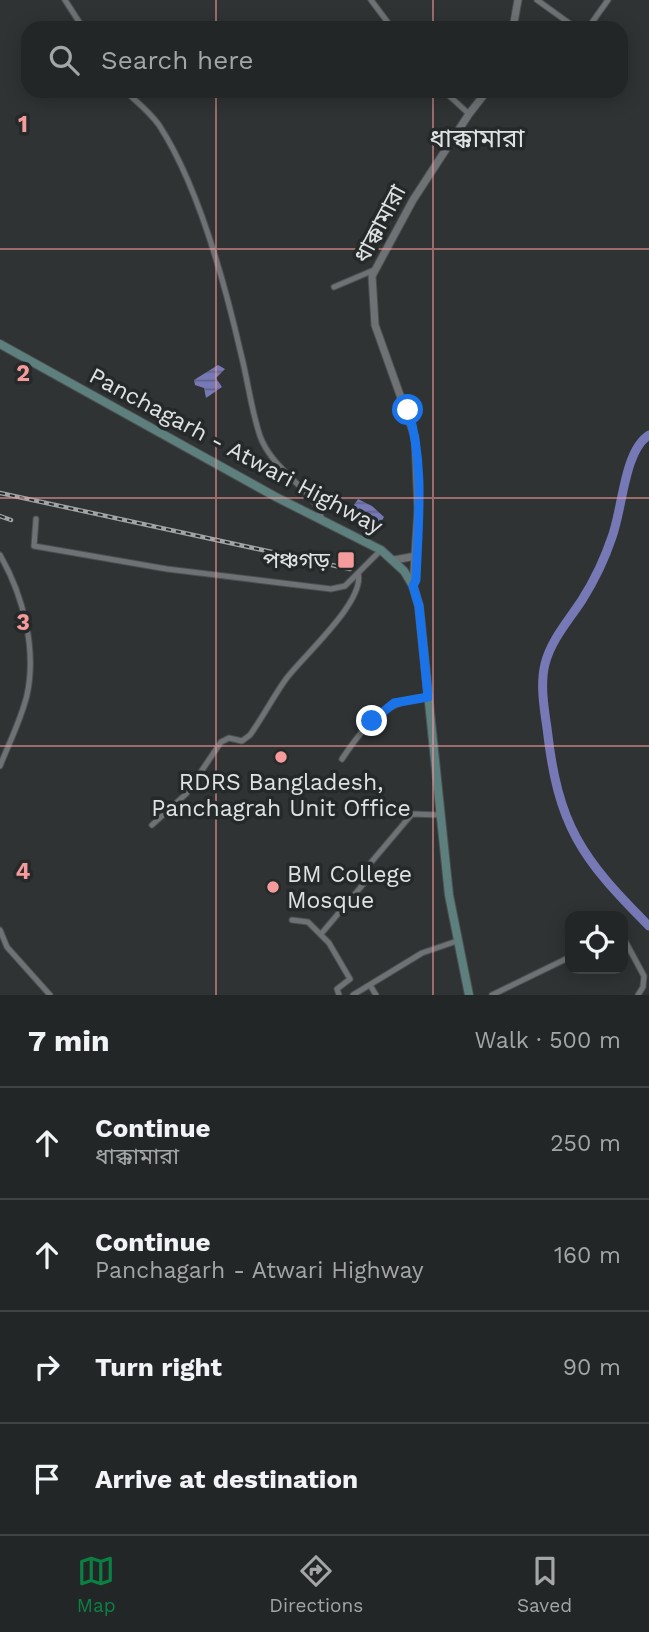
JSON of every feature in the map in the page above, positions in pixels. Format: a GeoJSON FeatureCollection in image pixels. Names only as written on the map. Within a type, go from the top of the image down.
{"type":"FeatureCollection","features":[{"type":"Feature","properties":{"kind":"main road","name":"Panchagarh - Atwari Highway"},"geometry":{"type":"LineString","coordinates":[[0,344],[381,550],[394,560],[413,586],[419,606],[457,941],[469,995]]}},
{"type":"Feature","properties":{"kind":"street"},"geometry":{"type":"LineString","coordinates":[[65,0],[78,21]]}},
{"type":"Feature","properties":{"kind":"street"},"geometry":{"type":"LineString","coordinates":[[371,0],[387,21]]}},
{"type":"Feature","properties":{"kind":"street"},"geometry":{"type":"LineString","coordinates":[[514,21],[518,0]]}},
{"type":"Feature","properties":{"kind":"street"},"geometry":{"type":"LineString","coordinates":[[537,0],[566,21]]}},
{"type":"Feature","properties":{"kind":"street"},"geometry":{"type":"LineString","coordinates":[[593,21],[608,0]]}},
{"type":"Feature","properties":{"kind":"street"},"geometry":{"type":"LineString","coordinates":[[133,98],[148,111],[163,133],[198,210],[217,262],[260,437],[276,465],[313,501],[322,520]]}},
{"type":"Feature","properties":{"kind":"street"},"geometry":{"type":"LineString","coordinates":[[452,98],[469,114]]}},
{"type":"Feature","properties":{"kind":"street","name":"ধাক্কামারা"},"geometry":{"type":"LineString","coordinates":[[413,586],[418,471],[415,438],[375,325],[371,291],[374,270],[413,200],[482,98]]}},
{"type":"Feature","properties":{"kind":"street"},"geometry":{"type":"LineString","coordinates":[[334,287],[374,270]]}},
{"type":"Feature","properties":{"kind":"street"},"geometry":{"type":"LineString","coordinates":[[36,519],[34,546],[167,569],[331,589],[342,588],[381,550]]}},
{"type":"Feature","properties":{"kind":"street"},"geometry":{"type":"LineString","coordinates":[[0,555],[24,613],[29,668],[24,706],[0,766]]}},
{"type":"Feature","properties":{"kind":"street"},"geometry":{"type":"LineString","coordinates":[[394,560],[416,556]]}},
{"type":"Feature","properties":{"kind":"street"},"geometry":{"type":"LineString","coordinates":[[152,825],[186,794],[221,742],[226,738],[242,741],[247,738],[296,666],[341,618],[359,580],[358,573]]}},
{"type":"Feature","properties":{"kind":"street"},"geometry":{"type":"LineString","coordinates":[[342,759],[381,711],[400,701],[428,697]]}},
{"type":"Feature","properties":{"kind":"street"},"geometry":{"type":"LineString","coordinates":[[321,934],[371,875],[368,868],[379,849],[387,846],[412,814],[441,815]]}},
{"type":"Feature","properties":{"kind":"street"},"geometry":{"type":"LineString","coordinates":[[292,920],[308,922],[321,934],[350,979],[337,989],[338,995]]}},
{"type":"Feature","properties":{"kind":"street"},"geometry":{"type":"LineString","coordinates":[[0,930],[7,947],[50,995]]}},
{"type":"Feature","properties":{"kind":"street"},"geometry":{"type":"LineString","coordinates":[[353,995],[428,950],[457,941]]}},
{"type":"Feature","properties":{"kind":"street"},"geometry":{"type":"LineString","coordinates":[[628,946],[644,976],[643,987],[638,995]]}},
{"type":"Feature","properties":{"kind":"street"},"geometry":{"type":"LineString","coordinates":[[492,995],[565,959]]}},
{"type":"Feature","properties":{"kind":"street"},"geometry":{"type":"LineString","coordinates":[[370,985],[376,995]]}},
{"type":"Feature","properties":{"kind":"water"},"geometry":{"type":"Polygon","coordinates":[[[218,365],[225,369],[216,378],[222,387],[206,398],[204,388],[195,385],[194,380],[218,365]]]}},
{"type":"Feature","properties":{"kind":"water"},"geometry":{"type":"Polygon","coordinates":[[[358,499],[372,506],[384,517],[377,529],[356,523],[347,515],[358,499]]]}},
{"type":"Feature","properties":{"kind":"waterway"},"geometry":{"type":"LineString","coordinates":[[649,435],[634,453],[629,466],[616,525],[599,569],[548,655],[543,688],[552,762],[566,816],[590,859],[649,926]]}},
{"type":"Feature","properties":{"kind":"railway"},"geometry":{"type":"LineString","coordinates":[[0,493],[350,569]]}},
{"type":"Feature","properties":{"kind":"railway"},"geometry":{"type":"LineString","coordinates":[[0,516],[11,520]]}},
{"type":"Feature","properties":{"kind":"place","name":"পঞ্চগড়"},"geometry":{"type":"Point","coordinates":[346,560]}},
{"type":"Feature","properties":{"kind":"place","name":"RDRS Bangladesh, Panchagrah Unit Office"},"geometry":{"type":"Point","coordinates":[281,757]}},
{"type":"Feature","properties":{"kind":"place","name":"BM College Mosque"},"geometry":{"type":"Point","coordinates":[273,887]}},
{"type":"Feature","properties":{"kind":"district","name":"ধাক্কামারা"},"geometry":{"type":"Point","coordinates":[477,138]}},
{"type":"Feature","properties":{"kind":"route"},"geometry":{"type":"LineString","coordinates":[[372,721],[394,703],[428,697],[419,606],[413,586],[416,580],[418,471],[415,438],[408,410]]}}]}
